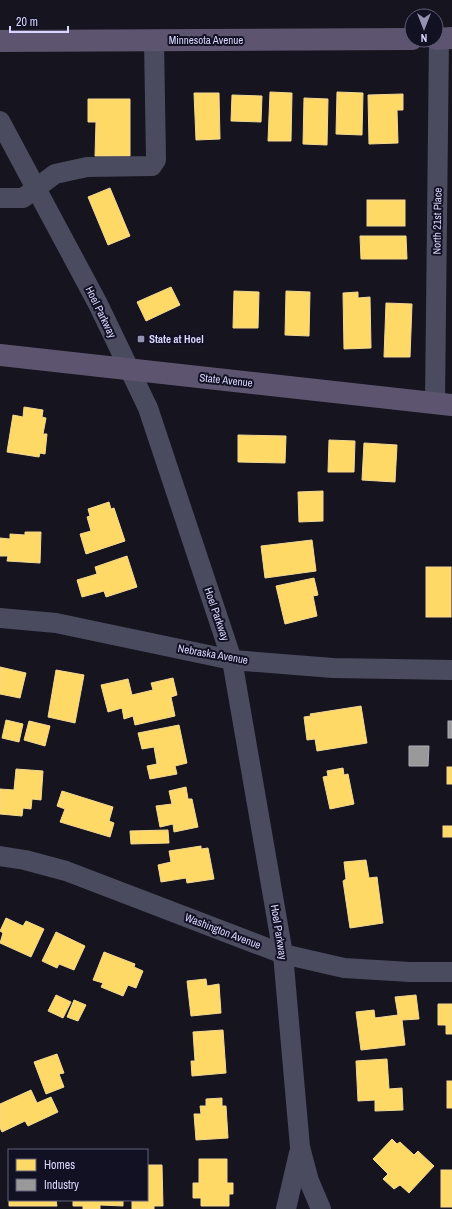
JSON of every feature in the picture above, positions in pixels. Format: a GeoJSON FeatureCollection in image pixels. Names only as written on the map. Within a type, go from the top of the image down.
{"type":"FeatureCollection","features":[{"type":"Feature","properties":{"kind":"main road","name":"Minnesota Avenue"},"geometry":{"type":"LineString","coordinates":[[0,41],[404,39]]}},
{"type":"Feature","properties":{"kind":"main road","name":"State Avenue"},"geometry":{"type":"LineString","coordinates":[[0,355],[443,404]]}},
{"type":"Feature","properties":{"kind":"street"},"geometry":{"type":"LineString","coordinates":[[0,198],[23,198],[55,174],[87,167],[152,166],[156,160],[154,40]]}},
{"type":"Feature","properties":{"kind":"street","name":"North 21st Place"},"geometry":{"type":"LineString","coordinates":[[442,48],[443,404]]}},
{"type":"Feature","properties":{"kind":"street","name":"Hoel Parkway"},"geometry":{"type":"LineString","coordinates":[[0,121],[98,304],[148,408],[232,660],[283,954],[300,1147],[309,1181],[321,1209]]}},
{"type":"Feature","properties":{"kind":"street","name":"Nebraska Avenue"},"geometry":{"type":"LineString","coordinates":[[0,618],[56,623],[232,660],[333,668],[452,670]]}},
{"type":"Feature","properties":{"kind":"street","name":"Washington Avenue"},"geometry":{"type":"LineString","coordinates":[[0,856],[25,860],[66,871],[283,954],[344,968],[410,972],[452,972]]}},
{"type":"Feature","properties":{"kind":"street","name":"Hoel Parkway"},"geometry":{"type":"LineString","coordinates":[[286,1209],[300,1147]]}},
{"type":"Feature","properties":{"kind":"building: Homes"},"geometry":{"type":"Polygon","coordinates":[[[270,92],[292,93],[291,141],[268,141],[270,92]]]}},
{"type":"Feature","properties":{"kind":"building: Homes"},"geometry":{"type":"Polygon","coordinates":[[[337,92],[363,93],[362,135],[336,134],[337,92]]]}},
{"type":"Feature","properties":{"kind":"building: Homes"},"geometry":{"type":"Polygon","coordinates":[[[194,93],[219,93],[220,139],[196,140],[194,93]]]}},
{"type":"Feature","properties":{"kind":"building: Homes"},"geometry":{"type":"Polygon","coordinates":[[[403,94],[403,110],[397,110],[398,143],[369,144],[368,95],[403,94]]]}},
{"type":"Feature","properties":{"kind":"building: Homes"},"geometry":{"type":"Polygon","coordinates":[[[232,95],[262,96],[261,122],[231,121],[232,95]]]}},
{"type":"Feature","properties":{"kind":"building: Homes"},"geometry":{"type":"Polygon","coordinates":[[[304,98],[328,99],[327,145],[303,144],[304,98]]]}},
{"type":"Feature","properties":{"kind":"building: Homes"},"geometry":{"type":"Polygon","coordinates":[[[88,99],[130,99],[130,156],[95,156],[96,122],[88,122],[88,99]]]}},
{"type":"Feature","properties":{"kind":"building: Homes"},"geometry":{"type":"Polygon","coordinates":[[[110,188],[130,236],[108,245],[88,197],[110,188]]]}},
{"type":"Feature","properties":{"kind":"building: Homes"},"geometry":{"type":"Polygon","coordinates":[[[367,200],[405,200],[405,226],[367,226],[367,200]]]}},
{"type":"Feature","properties":{"kind":"building: Homes"},"geometry":{"type":"Polygon","coordinates":[[[360,236],[406,236],[407,259],[361,259],[360,236]]]}},
{"type":"Feature","properties":{"kind":"building: Homes"},"geometry":{"type":"Polygon","coordinates":[[[171,287],[180,305],[146,321],[137,302],[171,287]]]}},
{"type":"Feature","properties":{"kind":"building: Homes"},"geometry":{"type":"Polygon","coordinates":[[[234,291],[259,292],[258,328],[233,328],[234,291]]]}},
{"type":"Feature","properties":{"kind":"building: Homes"},"geometry":{"type":"Polygon","coordinates":[[[286,291],[310,292],[309,336],[285,335],[286,291]]]}},
{"type":"Feature","properties":{"kind":"building: Homes"},"geometry":{"type":"Polygon","coordinates":[[[358,292],[358,298],[370,297],[371,348],[344,349],[343,293],[358,292]]]}},
{"type":"Feature","properties":{"kind":"building: Homes"},"geometry":{"type":"Polygon","coordinates":[[[386,303],[412,304],[410,357],[384,357],[386,303]]]}},
{"type":"Feature","properties":{"kind":"building: Homes"},"geometry":{"type":"Polygon","coordinates":[[[24,407],[43,410],[42,417],[46,418],[43,434],[47,434],[45,454],[40,453],[39,457],[7,452],[13,415],[23,417],[24,407]]]}},
{"type":"Feature","properties":{"kind":"building: Homes"},"geometry":{"type":"Polygon","coordinates":[[[238,435],[286,436],[285,463],[238,462],[238,435]]]}},
{"type":"Feature","properties":{"kind":"building: Homes"},"geometry":{"type":"Polygon","coordinates":[[[329,440],[355,441],[354,472],[328,472],[329,440]]]}},
{"type":"Feature","properties":{"kind":"building: Homes"},"geometry":{"type":"Polygon","coordinates":[[[364,443],[397,445],[395,482],[362,480],[364,443]]]}},
{"type":"Feature","properties":{"kind":"building: Homes"},"geometry":{"type":"Polygon","coordinates":[[[323,491],[323,521],[299,522],[298,492],[323,491]]]}},
{"type":"Feature","properties":{"kind":"building: Homes"},"geometry":{"type":"Polygon","coordinates":[[[109,502],[111,509],[114,508],[125,541],[86,554],[80,534],[91,531],[87,517],[90,516],[88,509],[109,502]]]}},
{"type":"Feature","properties":{"kind":"building: Homes"},"geometry":{"type":"Polygon","coordinates":[[[25,532],[41,532],[40,563],[7,561],[8,556],[0,556],[0,538],[10,539],[10,534],[25,535],[25,532]]]}},
{"type":"Feature","properties":{"kind":"building: Homes"},"geometry":{"type":"Polygon","coordinates":[[[312,540],[316,571],[265,578],[261,546],[312,540]]]}},
{"type":"Feature","properties":{"kind":"building: Homes"},"geometry":{"type":"Polygon","coordinates":[[[127,556],[137,587],[106,597],[104,591],[82,597],[77,580],[97,574],[95,567],[127,556]]]}},
{"type":"Feature","properties":{"kind":"building: Homes"},"geometry":{"type":"Polygon","coordinates":[[[426,567],[451,567],[451,617],[426,617],[426,567]]]}},
{"type":"Feature","properties":{"kind":"building: Homes"},"geometry":{"type":"Polygon","coordinates":[[[314,578],[318,595],[313,596],[317,616],[285,624],[276,586],[314,578]]]}},
{"type":"Feature","properties":{"kind":"building: Homes"},"geometry":{"type":"Polygon","coordinates":[[[0,667],[26,673],[20,698],[0,694],[0,667]]]}},
{"type":"Feature","properties":{"kind":"building: Homes"},"geometry":{"type":"Polygon","coordinates":[[[56,670],[84,675],[75,723],[48,717],[56,670]]]}},
{"type":"Feature","properties":{"kind":"building: Homes"},"geometry":{"type":"Polygon","coordinates":[[[173,678],[177,695],[171,697],[175,716],[135,725],[133,716],[124,719],[122,708],[108,712],[101,685],[128,679],[132,695],[153,690],[151,683],[173,678]]]}},
{"type":"Feature","properties":{"kind":"building: Homes"},"geometry":{"type":"Polygon","coordinates":[[[361,706],[367,743],[317,751],[315,739],[307,740],[304,717],[311,716],[310,714],[361,706]]]}},
{"type":"Feature","properties":{"kind":"building: Homes"},"geometry":{"type":"Polygon","coordinates":[[[6,720],[23,724],[19,742],[2,738],[6,720]]]}},
{"type":"Feature","properties":{"kind":"building: Homes"},"geometry":{"type":"Polygon","coordinates":[[[29,721],[50,726],[45,746],[24,740],[29,721]]]}},
{"type":"Feature","properties":{"kind":"building: Homes"},"geometry":{"type":"Polygon","coordinates":[[[179,725],[187,763],[175,766],[177,774],[150,779],[147,766],[157,764],[154,747],[142,749],[138,733],[179,725]]]}},
{"type":"Feature","properties":{"kind":"building: Homes"},"geometry":{"type":"Polygon","coordinates":[[[447,767],[452,767],[452,784],[447,784],[447,767]]]}},
{"type":"Feature","properties":{"kind":"building: Homes"},"geometry":{"type":"Polygon","coordinates":[[[343,768],[344,775],[348,774],[354,804],[330,809],[323,777],[328,776],[327,771],[343,768]]]}},
{"type":"Feature","properties":{"kind":"building: Homes"},"geometry":{"type":"Polygon","coordinates":[[[16,769],[43,771],[41,800],[32,799],[31,809],[23,808],[22,816],[0,814],[0,789],[14,790],[16,769]]]}},
{"type":"Feature","properties":{"kind":"building: Homes"},"geometry":{"type":"Polygon","coordinates":[[[186,787],[188,799],[192,799],[198,827],[174,832],[173,824],[160,827],[156,806],[172,804],[169,791],[186,787]]]}},
{"type":"Feature","properties":{"kind":"building: Homes"},"geometry":{"type":"Polygon","coordinates":[[[62,791],[113,807],[109,821],[114,823],[110,837],[60,822],[65,809],[57,806],[62,791]]]}},
{"type":"Feature","properties":{"kind":"building: Homes"},"geometry":{"type":"Polygon","coordinates":[[[443,826],[452,826],[452,837],[443,837],[443,826]]]}},
{"type":"Feature","properties":{"kind":"building: Homes"},"geometry":{"type":"Polygon","coordinates":[[[168,830],[169,843],[131,844],[130,831],[168,830]]]}},
{"type":"Feature","properties":{"kind":"building: Homes"},"geometry":{"type":"Polygon","coordinates":[[[201,846],[201,849],[208,848],[214,879],[187,883],[186,878],[161,882],[158,865],[171,862],[169,851],[201,846]]]}},
{"type":"Feature","properties":{"kind":"building: Homes"},"geometry":{"type":"Polygon","coordinates":[[[366,860],[369,878],[377,877],[383,923],[350,928],[343,881],[346,879],[344,862],[366,860]]]}},
{"type":"Feature","properties":{"kind":"building: Homes"},"geometry":{"type":"Polygon","coordinates":[[[6,918],[23,926],[26,921],[44,929],[31,957],[0,943],[3,933],[0,931],[6,918]]]}},
{"type":"Feature","properties":{"kind":"building: Homes"},"geometry":{"type":"Polygon","coordinates":[[[56,932],[85,946],[74,970],[59,964],[57,968],[42,961],[56,932]]]}},
{"type":"Feature","properties":{"kind":"building: Homes"},"geometry":{"type":"Polygon","coordinates":[[[104,952],[135,964],[134,967],[143,971],[136,988],[128,985],[123,996],[101,987],[103,983],[93,980],[104,952]]]}},
{"type":"Feature","properties":{"kind":"building: Homes"},"geometry":{"type":"Polygon","coordinates":[[[206,979],[207,986],[219,984],[221,1013],[191,1016],[187,981],[206,979]]]}},
{"type":"Feature","properties":{"kind":"building: Homes"},"geometry":{"type":"Polygon","coordinates":[[[56,995],[71,1002],[63,1018],[48,1011],[56,995]]]}},
{"type":"Feature","properties":{"kind":"building: Homes"},"geometry":{"type":"Polygon","coordinates":[[[416,995],[419,1019],[402,1020],[405,1045],[361,1050],[356,1012],[374,1010],[375,1018],[398,1015],[395,997],[416,995]]]}},
{"type":"Feature","properties":{"kind":"building: Homes"},"geometry":{"type":"Polygon","coordinates":[[[74,1000],[86,1005],[78,1021],[67,1017],[74,1000]]]}},
{"type":"Feature","properties":{"kind":"building: Homes"},"geometry":{"type":"Polygon","coordinates":[[[438,1004],[452,1004],[452,1034],[446,1034],[446,1025],[438,1025],[438,1004]]]}},
{"type":"Feature","properties":{"kind":"building: Homes"},"geometry":{"type":"Polygon","coordinates":[[[223,1030],[226,1073],[192,1076],[191,1061],[195,1061],[193,1032],[223,1030]]]}},
{"type":"Feature","properties":{"kind":"building: Homes"},"geometry":{"type":"Polygon","coordinates":[[[57,1054],[64,1073],[59,1074],[64,1087],[46,1094],[34,1062],[57,1054]]]}},
{"type":"Feature","properties":{"kind":"building: Homes"},"geometry":{"type":"Polygon","coordinates":[[[387,1059],[389,1089],[402,1088],[403,1110],[375,1111],[375,1100],[358,1101],[356,1061],[387,1059]]]}},
{"type":"Feature","properties":{"kind":"building: Homes"},"geometry":{"type":"Polygon","coordinates":[[[447,1081],[452,1081],[452,1108],[447,1108],[447,1081]]]}},
{"type":"Feature","properties":{"kind":"building: Homes"},"geometry":{"type":"Polygon","coordinates":[[[31,1090],[37,1103],[51,1097],[58,1112],[28,1126],[25,1121],[2,1132],[0,1128],[0,1104],[31,1090]]]}},
{"type":"Feature","properties":{"kind":"building: Homes"},"geometry":{"type":"Polygon","coordinates":[[[222,1098],[222,1106],[226,1106],[228,1138],[196,1140],[194,1114],[201,1114],[200,1106],[206,1106],[206,1099],[222,1098]]]}},
{"type":"Feature","properties":{"kind":"building: Homes"},"geometry":{"type":"Polygon","coordinates":[[[392,1139],[397,1144],[400,1142],[414,1155],[418,1151],[434,1166],[409,1193],[400,1185],[394,1189],[383,1179],[388,1174],[373,1159],[392,1139]]]}},
{"type":"Feature","properties":{"kind":"building: Homes"},"geometry":{"type":"Polygon","coordinates":[[[199,1159],[227,1159],[227,1183],[233,1183],[233,1194],[229,1194],[229,1206],[201,1206],[201,1198],[193,1198],[193,1183],[199,1183],[199,1159]]]}},
{"type":"Feature","properties":{"kind":"building: Homes"},"geometry":{"type":"Polygon","coordinates":[[[148,1165],[162,1165],[163,1206],[154,1206],[154,1209],[132,1209],[132,1201],[148,1201],[148,1165]]]}},
{"type":"Feature","properties":{"kind":"building: Homes"},"geometry":{"type":"Polygon","coordinates":[[[441,1170],[452,1170],[452,1207],[441,1207],[441,1170]]]}},
{"type":"Feature","properties":{"kind":"building: Homes"},"geometry":{"type":"Polygon","coordinates":[[[9,1201],[56,1201],[57,1206],[9,1206],[9,1201]]]}},
{"type":"Feature","properties":{"kind":"building: Homes"},"geometry":{"type":"Polygon","coordinates":[[[73,1201],[123,1201],[123,1206],[100,1205],[100,1209],[83,1209],[83,1206],[73,1206],[73,1201]]]}},
{"type":"Feature","properties":{"kind":"building: Industry"},"geometry":{"type":"Polygon","coordinates":[[[448,721],[452,721],[452,738],[448,738],[448,721]]]}},
{"type":"Feature","properties":{"kind":"building: Industry"},"geometry":{"type":"Polygon","coordinates":[[[409,746],[429,746],[428,766],[409,766],[409,746]]]}},
{"type":"Feature","properties":{"kind":"place","name":"State at Hoel"},"geometry":{"type":"Point","coordinates":[141,339]}}]}
